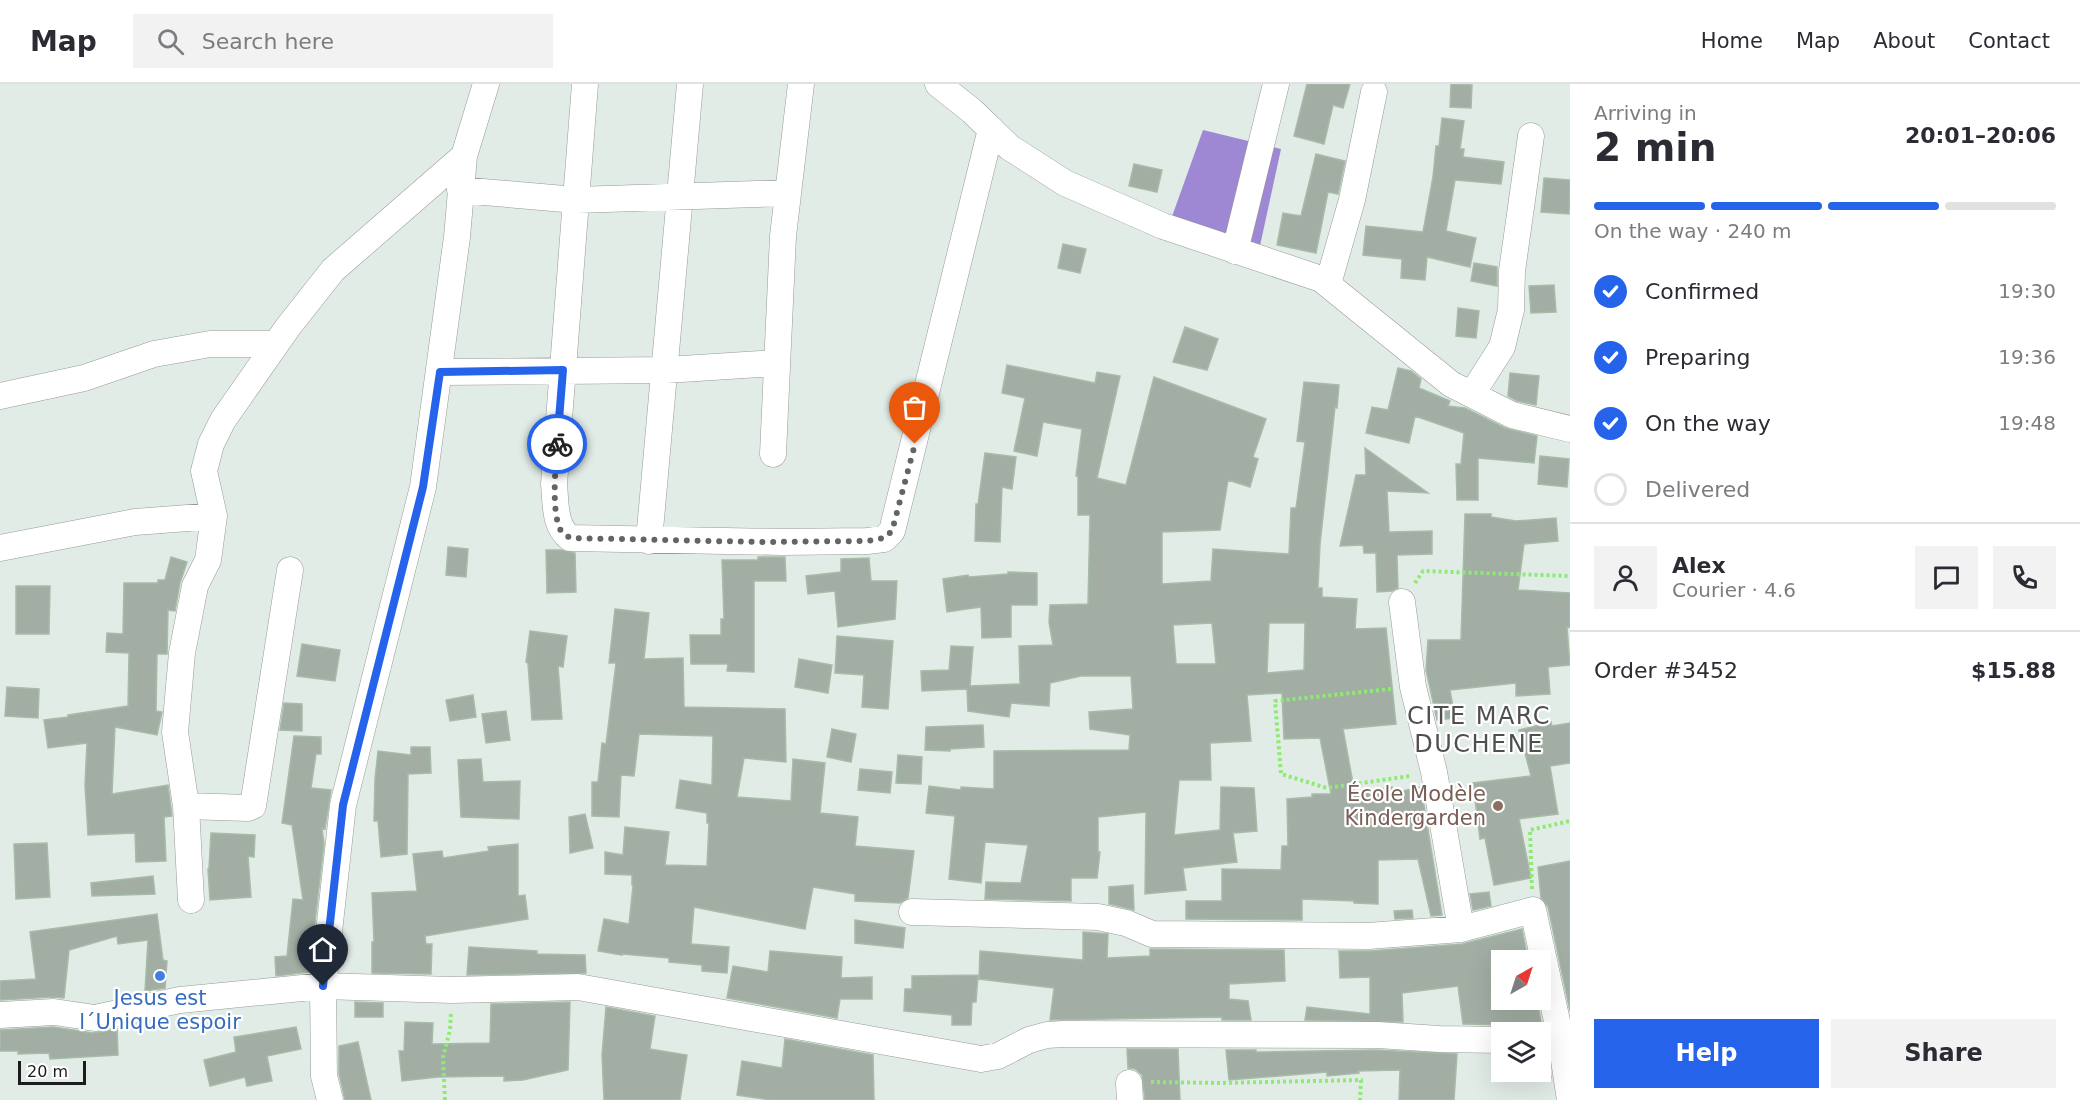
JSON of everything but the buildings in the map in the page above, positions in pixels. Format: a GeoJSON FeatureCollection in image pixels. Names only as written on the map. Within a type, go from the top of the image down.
{"type":"FeatureCollection","features":[{"type":"Feature","properties":{"kind":"street"},"geometry":{"type":"LineString","coordinates":[[330,1100],[324,1076],[323,986],[343,805],[423,487],[457,237],[464,156],[486,84]]}},
{"type":"Feature","properties":{"kind":"street"},"geometry":{"type":"LineString","coordinates":[[585,84],[554,484],[561,532],[570,538],[649,541],[867,541],[884,538],[892,531],[991,129]]}},
{"type":"Feature","properties":{"kind":"street"},"geometry":{"type":"LineString","coordinates":[[649,541],[690,84]]}},
{"type":"Feature","properties":{"kind":"street"},"geometry":{"type":"LineString","coordinates":[[773,454],[783,236],[801,84]]}},
{"type":"Feature","properties":{"kind":"street"},"geometry":{"type":"LineString","coordinates":[[938,84],[1010,147],[1065,183],[1163,226],[1321,279],[1451,384],[1512,415],[1570,429]]}},
{"type":"Feature","properties":{"kind":"street"},"geometry":{"type":"LineString","coordinates":[[1235,250],[1276,84]]}},
{"type":"Feature","properties":{"kind":"street"},"geometry":{"type":"LineString","coordinates":[[1328,284],[1352,200],[1374,92]]}},
{"type":"Feature","properties":{"kind":"street"},"geometry":{"type":"LineString","coordinates":[[1472,394],[1502,347],[1509,319],[1512,271],[1532,136]]}},
{"type":"Feature","properties":{"kind":"street"},"geometry":{"type":"LineString","coordinates":[[191,900],[186,806],[175,732],[182,652],[195,586],[208,560],[214,516],[204,471],[211,444],[223,420],[276,344],[333,270],[464,156]]}},
{"type":"Feature","properties":{"kind":"street"},"geometry":{"type":"LineString","coordinates":[[460,190],[576,200],[788,193]]}},
{"type":"Feature","properties":{"kind":"street"},"geometry":{"type":"LineString","coordinates":[[0,396],[84,378],[154,354],[210,344],[276,344]]}},
{"type":"Feature","properties":{"kind":"street"},"geometry":{"type":"LineString","coordinates":[[440,372],[666,370],[777,363]]}},
{"type":"Feature","properties":{"kind":"street"},"geometry":{"type":"LineString","coordinates":[[0,548],[135,522],[214,516]]}},
{"type":"Feature","properties":{"kind":"street"},"geometry":{"type":"LineString","coordinates":[[186,806],[248,808],[253,806],[290,570]]}},
{"type":"Feature","properties":{"kind":"street"},"geometry":{"type":"LineString","coordinates":[[1402,602],[1413,687],[1434,772],[1461,929]]}},
{"type":"Feature","properties":{"kind":"street"},"geometry":{"type":"LineString","coordinates":[[912,912],[1098,917],[1126,923],[1152,934],[1368,936],[1461,929],[1533,910],[1549,1022]]}},
{"type":"Feature","properties":{"kind":"street"},"geometry":{"type":"LineString","coordinates":[[0,1015],[54,1012],[95,1018],[180,1000],[323,986],[452,990],[578,987],[981,1059],[998,1056],[1029,1040],[1047,1035],[1378,1035],[1491,1040]]}},
{"type":"Feature","properties":{"kind":"street"},"geometry":{"type":"LineString","coordinates":[[1551,1040],[1570,1100]]}},
{"type":"Feature","properties":{"kind":"path"},"geometry":{"type":"LineString","coordinates":[[1402,602],[1424,571],[1570,576]]}},
{"type":"Feature","properties":{"kind":"path"},"geometry":{"type":"LineString","coordinates":[[1413,687],[1275,701],[1281,774],[1327,788],[1434,772]]}},
{"type":"Feature","properties":{"kind":"path"},"geometry":{"type":"LineString","coordinates":[[1533,910],[1530,830],[1570,821]]}},
{"type":"Feature","properties":{"kind":"path"},"geometry":{"type":"LineString","coordinates":[[445,1100],[443,1057],[450,1030],[452,990]]}},
{"type":"Feature","properties":{"kind":"path"},"geometry":{"type":"LineString","coordinates":[[1129,1092],[1168,1081],[1220,1083],[1361,1080],[1360,1100]]}},
{"type":"Feature","properties":{"kind":"shaded area"},"geometry":{"type":"Polygon","coordinates":[[[1203,130],[1281,149],[1258,255],[1170,222],[1203,130]]]}},
{"type":"Feature","properties":{"kind":"way so far"},"geometry":{"type":"LineString","coordinates":[[557,444],[554,484],[559,524],[561,532],[570,538],[783,542],[867,541],[884,538],[892,531],[915,444]]}},
{"type":"Feature","properties":{"kind":"place","name":"École Modèle Kindergarden"},"geometry":{"type":"Point","coordinates":[1498,806]}},
{"type":"Feature","properties":{"kind":"place","name":"Jesus est l´Unique espoir"},"geometry":{"type":"Point","coordinates":[160,976]}},
{"type":"Feature","properties":{"kind":"district","name":"CITE MARC DUCHENE"},"geometry":{"type":"Point","coordinates":[1479,730]}},
{"type":"Feature","properties":{"kind":"route"},"geometry":{"type":"LineString","coordinates":[[323,986],[343,805],[423,487],[440,372],[563,370],[557,444]]}}]}
